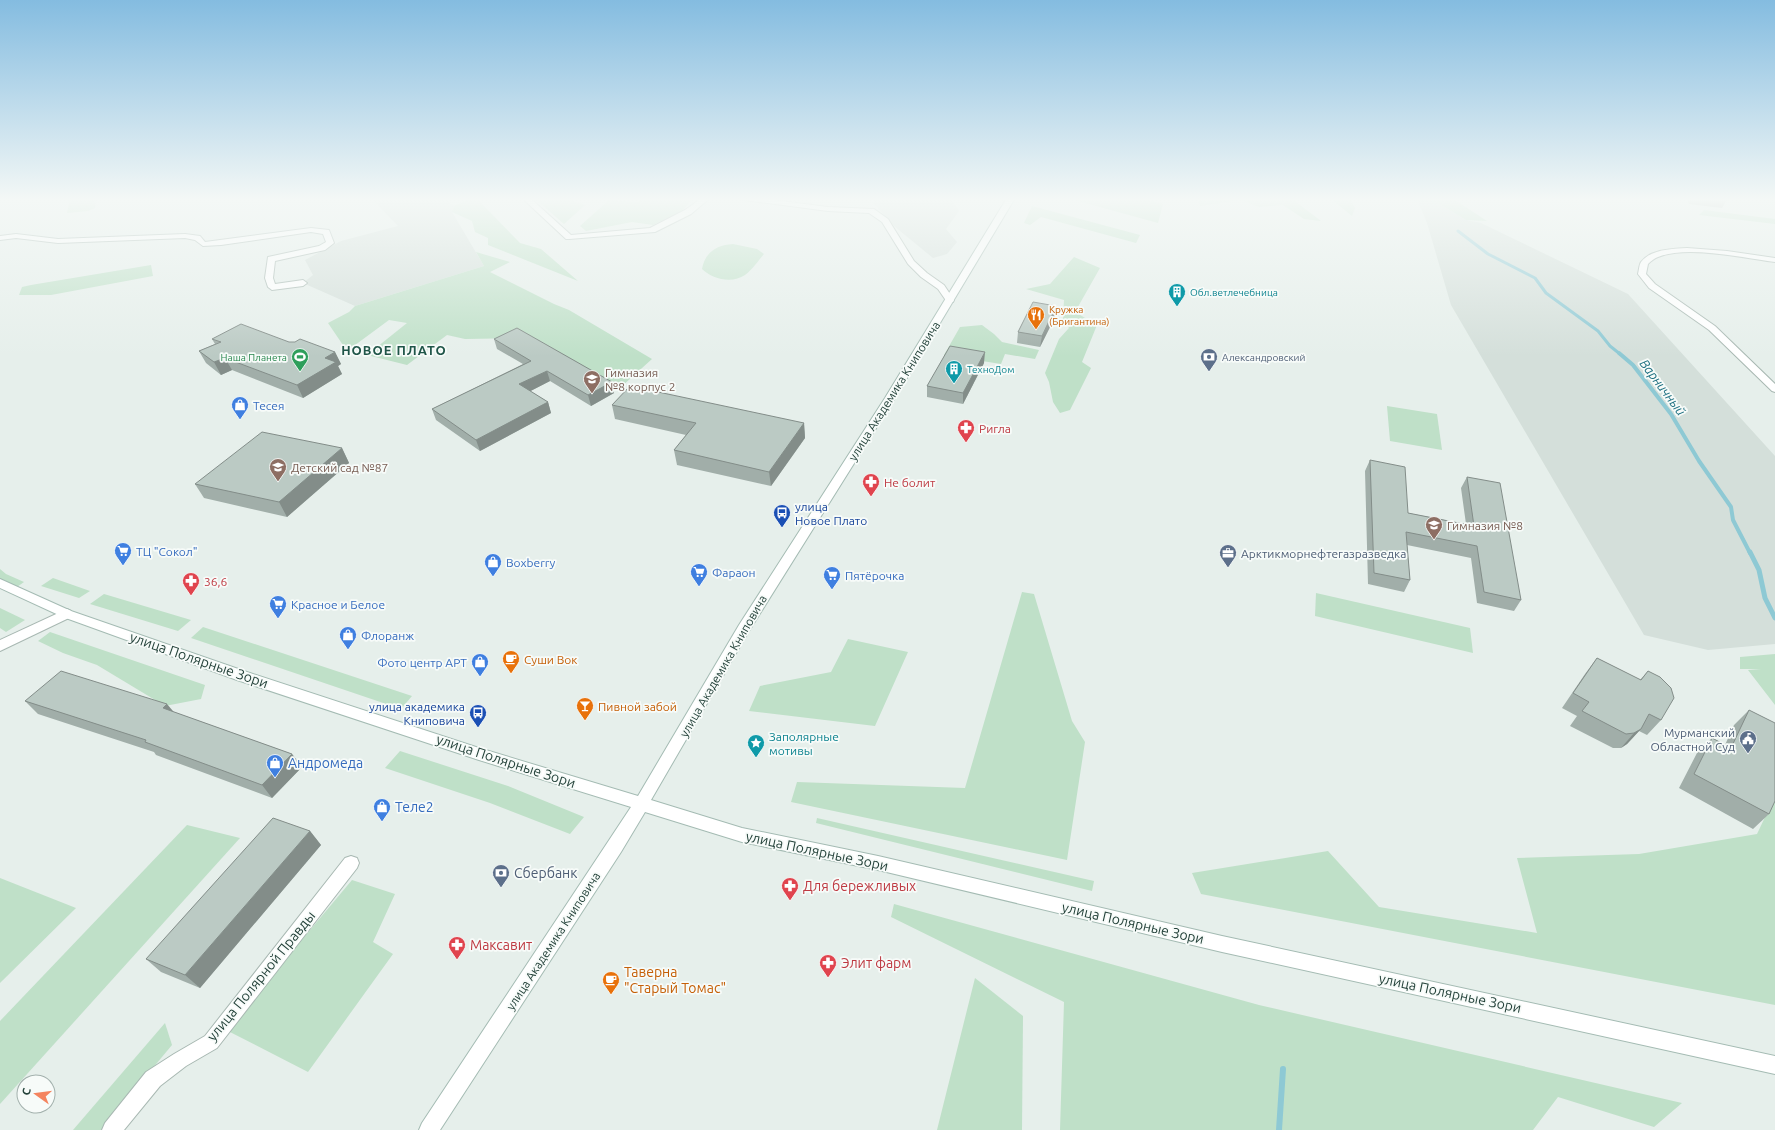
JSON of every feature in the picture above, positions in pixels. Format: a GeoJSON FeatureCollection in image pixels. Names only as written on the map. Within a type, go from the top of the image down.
{"type":"FeatureCollection","features":[{"type":"Feature","properties":{"kind":"main road"},"geometry":{"type":"LineString","coordinates":[[303,283],[272,287],[269,278],[271,259],[309,251]]}},
{"type":"Feature","properties":{"kind":"main road"},"geometry":{"type":"LineString","coordinates":[[904,251],[911,262],[924,275],[941,287],[950,300]]}},
{"type":"Feature","properties":{"kind":"main road","name":"улица Академика Книповича"},"geometry":{"type":"LineString","coordinates":[[429,1130],[615,846],[665,766],[744,628],[820,510],[979,251]]}},
{"type":"Feature","properties":{"kind":"main road"},"geometry":{"type":"LineString","coordinates":[[1678,251],[1653,256],[1645,262],[1642,274],[1652,286],[1712,328],[1775,389]]}},
{"type":"Feature","properties":{"kind":"main road"},"geometry":{"type":"LineString","coordinates":[[1694,251],[1775,260]]}},
{"type":"Feature","properties":{"kind":"main road","name":"улица Полярные Зори"},"geometry":{"type":"LineString","coordinates":[[0,583],[67,614],[304,697],[479,754],[742,835],[886,865],[1222,944],[1775,1065]]}},
{"type":"Feature","properties":{"kind":"main road"},"geometry":{"type":"LineString","coordinates":[[0,646],[67,614]]}},
{"type":"Feature","properties":{"kind":"main road","name":"улица Полярной Правды"},"geometry":{"type":"LineString","coordinates":[[112,1130],[153,1079],[180,1060],[211,1042],[351,862]]}},
{"type":"Feature","properties":{"kind":"shaded area"},"geometry":{"type":"Polygon","coordinates":[[[323,251],[475,251],[484,266],[355,306],[303,283],[313,275],[305,260],[323,251]]]}},
{"type":"Feature","properties":{"kind":"shaded area"},"geometry":{"type":"Polygon","coordinates":[[[924,251],[950,251],[947,254],[933,258],[924,251]]]}},
{"type":"Feature","properties":{"kind":"shaded area"},"geometry":{"type":"Polygon","coordinates":[[[1435,251],[1538,251],[1628,294],[1775,456],[1775,644],[1708,650],[1644,635],[1451,305],[1435,251]]]}},
{"type":"Feature","properties":{"kind":"green space"},"geometry":{"type":"Polygon","coordinates":[[[502,251],[543,251],[578,281],[502,251]]]}},
{"type":"Feature","properties":{"kind":"green space"},"geometry":{"type":"Polygon","coordinates":[[[712,251],[759,251],[764,254],[748,273],[740,278],[728,280],[717,278],[702,269],[709,254],[712,251]]]}},
{"type":"Feature","properties":{"kind":"green space"},"geometry":{"type":"Polygon","coordinates":[[[476,252],[510,262],[490,272],[569,310],[652,359],[621,387],[520,338],[465,339],[447,335],[407,365],[367,355],[407,323],[389,320],[347,351],[328,323],[349,312],[355,306],[484,266],[476,252]]]}},
{"type":"Feature","properties":{"kind":"green space"},"geometry":{"type":"Polygon","coordinates":[[[1074,257],[1100,268],[1075,312],[1097,325],[1082,362],[1091,368],[1070,410],[1060,413],[1053,402],[1049,382],[1045,373],[1059,339],[1069,328],[1063,319],[1064,300],[1026,289],[1050,284],[1074,257]]]}},
{"type":"Feature","properties":{"kind":"green space"},"geometry":{"type":"Polygon","coordinates":[[[151,265],[153,276],[51,295],[19,295],[22,287],[151,265]]]}},
{"type":"Feature","properties":{"kind":"green space"},"geometry":{"type":"Polygon","coordinates":[[[982,325],[1002,342],[1039,350],[1035,359],[1005,354],[1001,364],[944,355],[960,327],[982,325]]]}},
{"type":"Feature","properties":{"kind":"green space"},"geometry":{"type":"Polygon","coordinates":[[[1387,406],[1437,414],[1442,450],[1390,441],[1387,406]]]}},
{"type":"Feature","properties":{"kind":"green space"},"geometry":{"type":"Polygon","coordinates":[[[0,569],[6,574],[24,582],[17,587],[0,580],[0,569]]]}},
{"type":"Feature","properties":{"kind":"green space"},"geometry":{"type":"Polygon","coordinates":[[[53,578],[90,591],[79,598],[41,586],[53,578]]]}},
{"type":"Feature","properties":{"kind":"green space"},"geometry":{"type":"Polygon","coordinates":[[[1022,592],[1034,594],[1072,721],[1085,742],[1067,860],[791,802],[797,782],[965,788],[1022,592]]]}},
{"type":"Feature","properties":{"kind":"green space"},"geometry":{"type":"Polygon","coordinates":[[[1316,593],[1470,628],[1473,653],[1315,616],[1316,593]]]}},
{"type":"Feature","properties":{"kind":"green space"},"geometry":{"type":"Polygon","coordinates":[[[104,594],[191,620],[178,631],[90,604],[104,594]]]}},
{"type":"Feature","properties":{"kind":"green space"},"geometry":{"type":"Polygon","coordinates":[[[0,608],[25,620],[6,632],[0,628],[0,608]]]}},
{"type":"Feature","properties":{"kind":"green space"},"geometry":{"type":"Polygon","coordinates":[[[203,627],[412,696],[401,709],[191,638],[203,627]]]}},
{"type":"Feature","properties":{"kind":"green space"},"geometry":{"type":"Polygon","coordinates":[[[50,632],[205,685],[201,699],[165,706],[97,665],[63,653],[38,641],[50,632]]]}},
{"type":"Feature","properties":{"kind":"green space"},"geometry":{"type":"Polygon","coordinates":[[[848,639],[908,652],[875,726],[749,711],[760,686],[831,672],[848,639]]]}},
{"type":"Feature","properties":{"kind":"green space"},"geometry":{"type":"Polygon","coordinates":[[[1775,654],[1775,705],[1748,670],[1761,669],[1740,669],[1740,657],[1775,654]]]}},
{"type":"Feature","properties":{"kind":"green space"},"geometry":{"type":"Polygon","coordinates":[[[400,751],[508,786],[584,817],[570,834],[490,803],[385,768],[400,751]]]}},
{"type":"Feature","properties":{"kind":"green space"},"geometry":{"type":"Polygon","coordinates":[[[1775,796],[1775,1005],[1201,894],[1192,873],[1328,851],[1379,907],[1537,933],[1517,858],[1639,854],[1757,834],[1775,796]]]}},
{"type":"Feature","properties":{"kind":"green space"},"geometry":{"type":"Polygon","coordinates":[[[817,818],[1094,881],[1092,891],[816,823],[817,818]]]}},
{"type":"Feature","properties":{"kind":"green space"},"geometry":{"type":"Polygon","coordinates":[[[187,825],[240,838],[27,1074],[16,1074],[16,1086],[0,1104],[0,1021],[187,825]]]}},
{"type":"Feature","properties":{"kind":"green space"},"geometry":{"type":"Polygon","coordinates":[[[0,878],[76,908],[0,983],[0,878]]]}},
{"type":"Feature","properties":{"kind":"green space"},"geometry":{"type":"Polygon","coordinates":[[[352,880],[395,894],[373,942],[393,954],[308,1072],[226,1030],[352,880]]]}},
{"type":"Feature","properties":{"kind":"green space"},"geometry":{"type":"Polygon","coordinates":[[[894,904],[1259,1005],[1682,1103],[1654,1127],[1558,1097],[1533,1130],[1060,1130],[1064,1002],[891,917],[894,904]]]}},
{"type":"Feature","properties":{"kind":"green space"},"geometry":{"type":"Polygon","coordinates":[[[975,978],[1023,1016],[1022,1130],[937,1130],[975,978]]]}},
{"type":"Feature","properties":{"kind":"green space"},"geometry":{"type":"Polygon","coordinates":[[[165,1023],[172,1045],[101,1130],[73,1130],[165,1023]]]}},
{"type":"Feature","properties":{"kind":"building"},"geometry":{"type":"Polygon","coordinates":[[[1033,302],[1056,306],[1042,336],[1018,332],[1033,302]]]}},
{"type":"Feature","properties":{"kind":"building"},"geometry":{"type":"Polygon","coordinates":[[[241,324],[289,342],[295,342],[300,339],[335,352],[325,358],[336,362],[297,385],[225,358],[214,362],[199,351],[221,342],[212,339],[241,324]]]}},
{"type":"Feature","properties":{"kind":"building","name":"Гимназия №8 корпус 2"},"geometry":{"type":"Polygon","coordinates":[[[517,328],[612,382],[588,395],[547,371],[519,384],[548,402],[476,440],[432,409],[531,361],[494,339],[517,328]]]}},
{"type":"Feature","properties":{"kind":"building","name":"ТехноДом"},"geometry":{"type":"Polygon","coordinates":[[[950,346],[985,352],[963,393],[927,386],[950,346]]]}},
{"type":"Feature","properties":{"kind":"building"},"geometry":{"type":"Polygon","coordinates":[[[630,386],[804,423],[769,472],[674,450],[696,423],[612,405],[630,386]]]}},
{"type":"Feature","properties":{"kind":"building"},"geometry":{"type":"Polygon","coordinates":[[[262,432],[342,448],[279,502],[195,484],[262,432]]]}},
{"type":"Feature","properties":{"kind":"building","name":"Гимназия №8"},"geometry":{"type":"Polygon","coordinates":[[[1370,460],[1405,467],[1408,513],[1474,526],[1467,477],[1500,483],[1521,600],[1484,592],[1477,546],[1406,532],[1410,580],[1374,573],[1370,460]]]}},
{"type":"Feature","properties":{"kind":"building"},"geometry":{"type":"Polygon","coordinates":[[[1597,658],[1641,680],[1648,671],[1660,677],[1671,688],[1674,698],[1661,720],[1649,714],[1641,729],[1634,733],[1626,734],[1582,711],[1589,702],[1573,693],[1597,658]]]}},
{"type":"Feature","properties":{"kind":"building"},"geometry":{"type":"Polygon","coordinates":[[[61,671],[167,704],[163,708],[292,754],[262,785],[145,742],[146,740],[25,701],[61,671]]]}},
{"type":"Feature","properties":{"kind":"building"},"geometry":{"type":"Polygon","coordinates":[[[1749,710],[1775,723],[1775,801],[1769,814],[1694,774],[1712,738],[1731,748],[1749,710]]]}},
{"type":"Feature","properties":{"kind":"building"},"geometry":{"type":"Polygon","coordinates":[[[273,818],[310,831],[185,975],[146,959],[273,818]]]}},
{"type":"Feature","properties":{"kind":"waterway","name":"Варничный"},"geometry":{"type":"LineString","coordinates":[[1484,251],[1535,278],[1546,293],[1598,331],[1610,346],[1620,354]]}},
{"type":"Feature","properties":{"kind":"waterway","name":"Варничный"},"geometry":{"type":"LineString","coordinates":[[1619,353],[1633,365],[1671,414],[1699,461],[1731,507],[1733,520],[1750,553]]}},
{"type":"Feature","properties":{"kind":"waterway","name":"Варничный"},"geometry":{"type":"LineString","coordinates":[[1750,552],[1759,570],[1765,598],[1775,618]]}},
{"type":"Feature","properties":{"kind":"waterway","name":"Варничный"},"geometry":{"type":"LineString","coordinates":[[1279,1130],[1283,1069]]}},
{"type":"Feature","properties":{"kind":"place","name":"Обл.ветлечебница"},"geometry":{"type":"Point","coordinates":[1177,307]}},
{"type":"Feature","properties":{"kind":"place","name":"Кружка (Бригантина)"},"geometry":{"type":"Point","coordinates":[1036,330]}},
{"type":"Feature","properties":{"kind":"place","name":"Наша Планета"},"geometry":{"type":"Point","coordinates":[300,372]}},
{"type":"Feature","properties":{"kind":"place","name":"Александровский"},"geometry":{"type":"Point","coordinates":[1209,372]}},
{"type":"Feature","properties":{"kind":"place","name":"ТехноДом"},"geometry":{"type":"Point","coordinates":[954,384]}},
{"type":"Feature","properties":{"kind":"place","name":"Гимназия №8 корпус 2"},"geometry":{"type":"Point","coordinates":[592,394]}},
{"type":"Feature","properties":{"kind":"place","name":"Тесея"},"geometry":{"type":"Point","coordinates":[240,420]}},
{"type":"Feature","properties":{"kind":"place","name":"Ригла"},"geometry":{"type":"Point","coordinates":[966,443]}},
{"type":"Feature","properties":{"kind":"place","name":"Детский сад №87"},"geometry":{"type":"Point","coordinates":[278,482]}},
{"type":"Feature","properties":{"kind":"place","name":"Не болит"},"geometry":{"type":"Point","coordinates":[871,497]}},
{"type":"Feature","properties":{"kind":"place","name":"улица Новое Плато"},"geometry":{"type":"Point","coordinates":[782,528]}},
{"type":"Feature","properties":{"kind":"place","name":"Гимназия №8"},"geometry":{"type":"Point","coordinates":[1434,540]}},
{"type":"Feature","properties":{"kind":"place","name":"ТЦ \"Сокол\""},"geometry":{"type":"Point","coordinates":[123,566]}},
{"type":"Feature","properties":{"kind":"place","name":"Арктикморнефтегазразведка"},"geometry":{"type":"Point","coordinates":[1228,568]}},
{"type":"Feature","properties":{"kind":"place","name":"Boxberry"},"geometry":{"type":"Point","coordinates":[493,577]}},
{"type":"Feature","properties":{"kind":"place","name":"Фараон"},"geometry":{"type":"Point","coordinates":[699,587]}},
{"type":"Feature","properties":{"kind":"place","name":"Пятёрочка"},"geometry":{"type":"Point","coordinates":[832,590]}},
{"type":"Feature","properties":{"kind":"place","name":"36,6"},"geometry":{"type":"Point","coordinates":[191,596]}},
{"type":"Feature","properties":{"kind":"place","name":"Красное и Белое"},"geometry":{"type":"Point","coordinates":[278,619]}},
{"type":"Feature","properties":{"kind":"place","name":"Флоранж"},"geometry":{"type":"Point","coordinates":[348,650]}},
{"type":"Feature","properties":{"kind":"place","name":"Суши Вок"},"geometry":{"type":"Point","coordinates":[511,674]}},
{"type":"Feature","properties":{"kind":"place","name":"Фото центр АРТ"},"geometry":{"type":"Point","coordinates":[480,677]}},
{"type":"Feature","properties":{"kind":"place","name":"Пивной забой"},"geometry":{"type":"Point","coordinates":[585,721]}},
{"type":"Feature","properties":{"kind":"place","name":"улица академика Книповича"},"geometry":{"type":"Point","coordinates":[478,728]}},
{"type":"Feature","properties":{"kind":"place","name":"Мурманский Областной Суд"},"geometry":{"type":"Point","coordinates":[1748,754]}},
{"type":"Feature","properties":{"kind":"place","name":"Заполярные мотивы"},"geometry":{"type":"Point","coordinates":[756,758]}},
{"type":"Feature","properties":{"kind":"place","name":"Андромеда"},"geometry":{"type":"Point","coordinates":[275,778]}},
{"type":"Feature","properties":{"kind":"place","name":"Теле2"},"geometry":{"type":"Point","coordinates":[382,822]}},
{"type":"Feature","properties":{"kind":"place","name":"Сбербанк"},"geometry":{"type":"Point","coordinates":[501,888]}},
{"type":"Feature","properties":{"kind":"place","name":"Для бережливых"},"geometry":{"type":"Point","coordinates":[790,901]}},
{"type":"Feature","properties":{"kind":"place","name":"Максавит"},"geometry":{"type":"Point","coordinates":[457,960]}},
{"type":"Feature","properties":{"kind":"place","name":"Элит фарм"},"geometry":{"type":"Point","coordinates":[828,978]}},
{"type":"Feature","properties":{"kind":"place","name":"Таверна \"Старый Томас\""},"geometry":{"type":"Point","coordinates":[611,995]}},
{"type":"Feature","properties":{"kind":"district","name":"НОВОЕ ПЛАТО"},"geometry":{"type":"Point","coordinates":[394,350]}}]}
